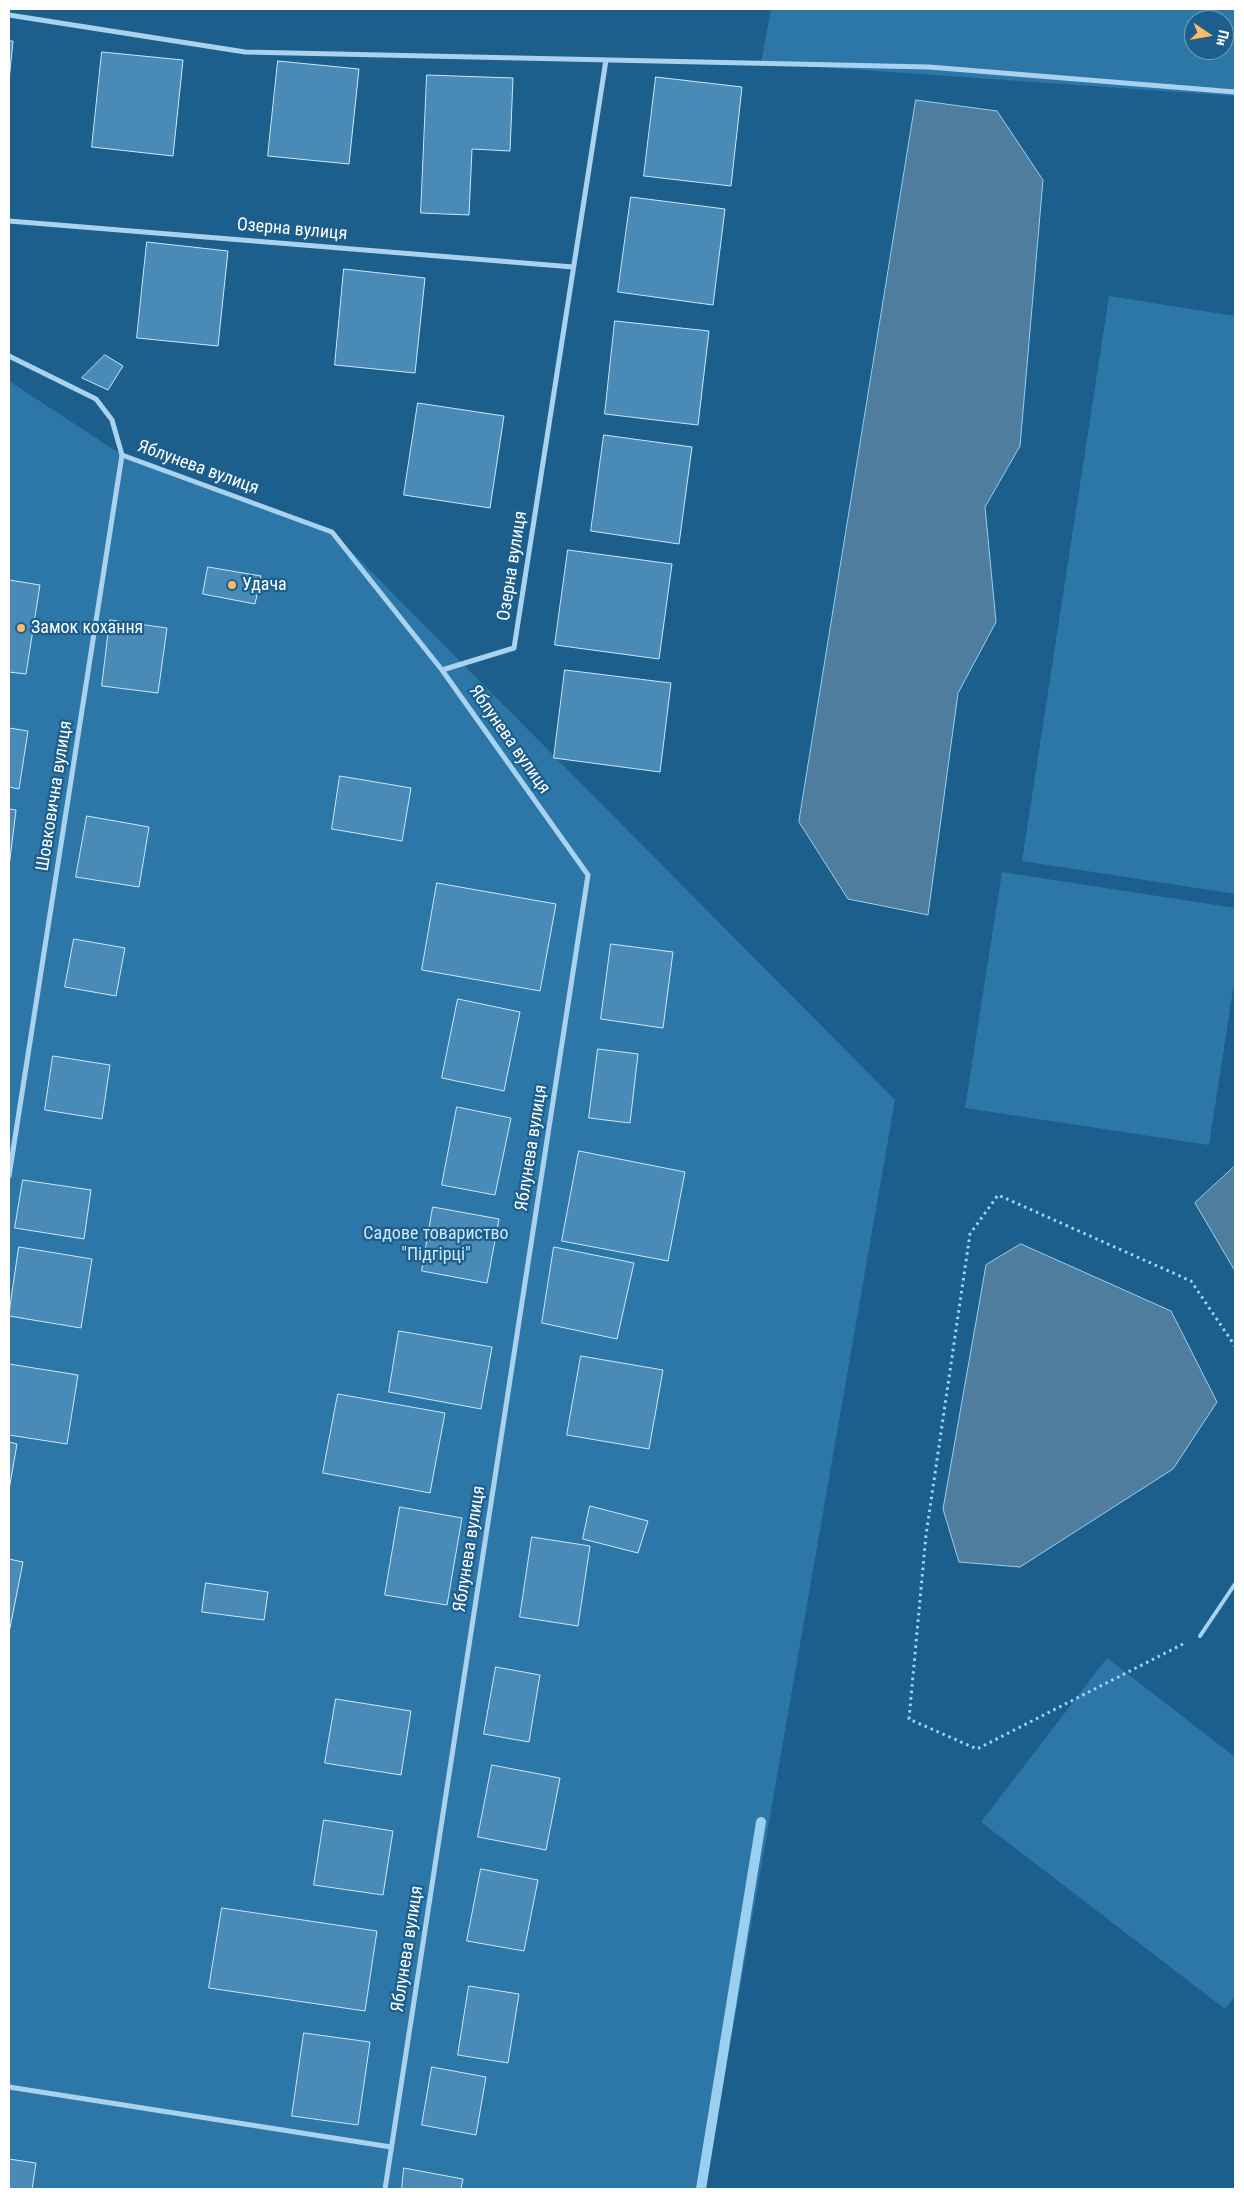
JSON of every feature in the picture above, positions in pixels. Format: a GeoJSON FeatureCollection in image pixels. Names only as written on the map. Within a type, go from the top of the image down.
{"type":"FeatureCollection","features":[{"type":"Feature","properties":{"kind":"street"},"geometry":{"type":"LineString","coordinates":[[9,15],[245,52],[929,67],[1235,92]]}},
{"type":"Feature","properties":{"kind":"street","name":"Озерна вулиця"},"geometry":{"type":"LineString","coordinates":[[442,670],[514,648],[606,60]]}},
{"type":"Feature","properties":{"kind":"street","name":"Озерна вулиця"},"geometry":{"type":"LineString","coordinates":[[9,221],[574,267]]}},
{"type":"Feature","properties":{"kind":"street","name":"Шовковична вулиця"},"geometry":{"type":"LineString","coordinates":[[9,356],[96,399],[112,420],[122,454],[9,1176]]}},
{"type":"Feature","properties":{"kind":"street","name":"Яблунева вулиця"},"geometry":{"type":"LineString","coordinates":[[122,454],[332,532],[442,670],[588,875],[385,2189]]}},
{"type":"Feature","properties":{"kind":"street"},"geometry":{"type":"LineString","coordinates":[[9,2087],[391,2147]]}},
{"type":"Feature","properties":{"kind":"lane"},"geometry":{"type":"LineString","coordinates":[[1200,1636],[1235,1584]]}},
{"type":"Feature","properties":{"kind":"path"},"geometry":{"type":"LineString","coordinates":[[1200,1636],[977,1749],[909,1719],[926,1535],[970,1234],[998,1196],[1191,1281],[1235,1346]]}},
{"type":"Feature","properties":{"kind":"green space"},"geometry":{"type":"Polygon","coordinates":[[[771,9],[1235,9],[1235,96],[761,63],[771,9]]]}},
{"type":"Feature","properties":{"kind":"green space"},"geometry":{"type":"Polygon","coordinates":[[[1109,296],[1235,316],[1235,894],[1022,861],[1109,296]]]}},
{"type":"Feature","properties":{"kind":"green space","name":"Садове товариство \"Підгірці\""},"geometry":{"type":"Polygon","coordinates":[[[9,381],[122,455],[332,532],[895,1100],[705,2189],[9,2189],[9,381]]]}},
{"type":"Feature","properties":{"kind":"green space"},"geometry":{"type":"Polygon","coordinates":[[[1002,872],[1235,908],[1235,977],[1209,1145],[965,1108],[1002,872]]]}},
{"type":"Feature","properties":{"kind":"green space"},"geometry":{"type":"Polygon","coordinates":[[[1107,1658],[1235,1757],[1235,1996],[1225,2009],[981,1822],[1107,1658]]]}},
{"type":"Feature","properties":{"kind":"shaded area"},"geometry":{"type":"Polygon","coordinates":[[[916,100],[997,111],[1043,180],[1020,446],[985,507],[996,622],[958,693],[928,915],[848,899],[799,822],[916,100]]]}},
{"type":"Feature","properties":{"kind":"shaded area"},"geometry":{"type":"Polygon","coordinates":[[[1235,1166],[1235,1271],[1195,1203],[1235,1166]]]}},
{"type":"Feature","properties":{"kind":"shaded area"},"geometry":{"type":"Polygon","coordinates":[[[1021,1244],[1171,1311],[1217,1402],[1173,1469],[1020,1567],[959,1562],[943,1509],[986,1265],[1021,1244]]]}},
{"type":"Feature","properties":{"kind":"building"},"geometry":{"type":"Polygon","coordinates":[[[9,41],[13,41],[9,81],[9,41]]]}},
{"type":"Feature","properties":{"kind":"building"},"geometry":{"type":"Polygon","coordinates":[[[102,52],[183,60],[173,156],[92,147],[102,52]]]}},
{"type":"Feature","properties":{"kind":"building"},"geometry":{"type":"Polygon","coordinates":[[[278,61],[359,69],[349,164],[268,156],[278,61]]]}},
{"type":"Feature","properties":{"kind":"building"},"geometry":{"type":"Polygon","coordinates":[[[427,75],[513,78],[510,151],[472,149],[469,215],[421,213],[427,75]]]}},
{"type":"Feature","properties":{"kind":"building"},"geometry":{"type":"Polygon","coordinates":[[[656,77],[742,87],[731,186],[644,176],[656,77]]]}},
{"type":"Feature","properties":{"kind":"building"},"geometry":{"type":"Polygon","coordinates":[[[631,197],[725,209],[713,305],[618,292],[631,197]]]}},
{"type":"Feature","properties":{"kind":"building"},"geometry":{"type":"Polygon","coordinates":[[[147,242],[228,251],[218,346],[137,338],[147,242]]]}},
{"type":"Feature","properties":{"kind":"building"},"geometry":{"type":"Polygon","coordinates":[[[344,269],[425,278],[415,373],[335,365],[344,269]]]}},
{"type":"Feature","properties":{"kind":"building"},"geometry":{"type":"Polygon","coordinates":[[[615,321],[709,331],[698,425],[605,414],[615,321]]]}},
{"type":"Feature","properties":{"kind":"building"},"geometry":{"type":"Polygon","coordinates":[[[105,355],[123,366],[108,390],[82,378],[105,355]]]}},
{"type":"Feature","properties":{"kind":"building"},"geometry":{"type":"Polygon","coordinates":[[[418,403],[504,416],[490,508],[404,495],[418,403]]]}},
{"type":"Feature","properties":{"kind":"building"},"geometry":{"type":"Polygon","coordinates":[[[604,435],[692,447],[679,544],[591,531],[604,435]]]}},
{"type":"Feature","properties":{"kind":"building"},"geometry":{"type":"Polygon","coordinates":[[[568,550],[672,564],[659,659],[555,645],[568,550]]]}},
{"type":"Feature","properties":{"kind":"building","name":"Удача"},"geometry":{"type":"Polygon","coordinates":[[[208,567],[261,576],[255,604],[203,594],[208,567]]]}},
{"type":"Feature","properties":{"kind":"building","name":"Замок кохання"},"geometry":{"type":"Polygon","coordinates":[[[9,580],[40,585],[26,674],[9,672],[9,580]]]}},
{"type":"Feature","properties":{"kind":"building"},"geometry":{"type":"Polygon","coordinates":[[[110,620],[167,628],[158,693],[102,686],[110,620]]]}},
{"type":"Feature","properties":{"kind":"building"},"geometry":{"type":"Polygon","coordinates":[[[565,670],[671,683],[660,772],[554,758],[565,670]]]}},
{"type":"Feature","properties":{"kind":"building"},"geometry":{"type":"Polygon","coordinates":[[[9,728],[28,731],[19,789],[9,787],[9,728]]]}},
{"type":"Feature","properties":{"kind":"building"},"geometry":{"type":"Polygon","coordinates":[[[340,776],[411,788],[402,841],[332,829],[340,776]]]}},
{"type":"Feature","properties":{"kind":"building"},"geometry":{"type":"Polygon","coordinates":[[[9,809],[16,810],[9,867],[9,809]]]}},
{"type":"Feature","properties":{"kind":"building"},"geometry":{"type":"Polygon","coordinates":[[[87,816],[149,827],[139,887],[76,877],[87,816]]]}},
{"type":"Feature","properties":{"kind":"building"},"geometry":{"type":"Polygon","coordinates":[[[437,883],[556,904],[540,991],[422,970],[437,883]]]}},
{"type":"Feature","properties":{"kind":"building"},"geometry":{"type":"Polygon","coordinates":[[[74,939],[125,948],[116,996],[65,987],[74,939]]]}},
{"type":"Feature","properties":{"kind":"building"},"geometry":{"type":"Polygon","coordinates":[[[611,944],[673,952],[663,1028],[601,1019],[611,944]]]}},
{"type":"Feature","properties":{"kind":"building"},"geometry":{"type":"Polygon","coordinates":[[[458,999],[520,1012],[504,1091],[442,1078],[458,999]]]}},
{"type":"Feature","properties":{"kind":"building"},"geometry":{"type":"Polygon","coordinates":[[[598,1049],[638,1054],[630,1123],[589,1118],[598,1049]]]}},
{"type":"Feature","properties":{"kind":"building"},"geometry":{"type":"Polygon","coordinates":[[[53,1056],[110,1065],[102,1119],[45,1110],[53,1056]]]}},
{"type":"Feature","properties":{"kind":"building"},"geometry":{"type":"Polygon","coordinates":[[[457,1107],[511,1118],[495,1195],[442,1185],[457,1107]]]}},
{"type":"Feature","properties":{"kind":"building"},"geometry":{"type":"Polygon","coordinates":[[[579,1151],[685,1172],[668,1261],[562,1241],[579,1151]]]}},
{"type":"Feature","properties":{"kind":"building"},"geometry":{"type":"Polygon","coordinates":[[[23,1180],[91,1190],[84,1239],[15,1228],[23,1180]]]}},
{"type":"Feature","properties":{"kind":"building"},"geometry":{"type":"Polygon","coordinates":[[[433,1207],[499,1219],[487,1283],[422,1271],[433,1207]]]}},
{"type":"Feature","properties":{"kind":"building"},"geometry":{"type":"Polygon","coordinates":[[[19,1247],[92,1259],[81,1328],[9,1316],[19,1247]]]}},
{"type":"Feature","properties":{"kind":"building"},"geometry":{"type":"Polygon","coordinates":[[[554,1247],[634,1263],[617,1339],[542,1323],[554,1247]]]}},
{"type":"Feature","properties":{"kind":"building"},"geometry":{"type":"Polygon","coordinates":[[[399,1331],[492,1347],[481,1409],[389,1392],[399,1331]]]}},
{"type":"Feature","properties":{"kind":"building"},"geometry":{"type":"Polygon","coordinates":[[[581,1356],[663,1370],[649,1449],[567,1435],[581,1356]]]}},
{"type":"Feature","properties":{"kind":"building"},"geometry":{"type":"Polygon","coordinates":[[[9,1364],[78,1375],[67,1444],[9,1435],[9,1364]]]}},
{"type":"Feature","properties":{"kind":"building"},"geometry":{"type":"Polygon","coordinates":[[[338,1394],[445,1413],[430,1493],[323,1473],[338,1394]]]}},
{"type":"Feature","properties":{"kind":"building"},"geometry":{"type":"Polygon","coordinates":[[[9,1442],[17,1444],[9,1490],[9,1442]]]}},
{"type":"Feature","properties":{"kind":"building"},"geometry":{"type":"Polygon","coordinates":[[[590,1506],[648,1521],[638,1553],[583,1539],[590,1506]]]}},
{"type":"Feature","properties":{"kind":"building"},"geometry":{"type":"Polygon","coordinates":[[[400,1507],[462,1518],[447,1605],[385,1595],[400,1507]]]}},
{"type":"Feature","properties":{"kind":"building"},"geometry":{"type":"Polygon","coordinates":[[[532,1537],[590,1546],[578,1626],[520,1617],[532,1537]]]}},
{"type":"Feature","properties":{"kind":"building"},"geometry":{"type":"Polygon","coordinates":[[[9,1559],[23,1562],[10,1628],[9,1628],[9,1559]]]}},
{"type":"Feature","properties":{"kind":"building"},"geometry":{"type":"Polygon","coordinates":[[[206,1583],[268,1592],[264,1620],[202,1612],[206,1583]]]}},
{"type":"Feature","properties":{"kind":"building"},"geometry":{"type":"Polygon","coordinates":[[[496,1667],[540,1675],[529,1742],[484,1734],[496,1667]]]}},
{"type":"Feature","properties":{"kind":"building"},"geometry":{"type":"Polygon","coordinates":[[[336,1699],[411,1711],[401,1775],[325,1763],[336,1699]]]}},
{"type":"Feature","properties":{"kind":"building"},"geometry":{"type":"Polygon","coordinates":[[[492,1765],[560,1778],[546,1850],[478,1837],[492,1765]]]}},
{"type":"Feature","properties":{"kind":"building"},"geometry":{"type":"Polygon","coordinates":[[[324,1820],[393,1831],[383,1895],[314,1885],[324,1820]]]}},
{"type":"Feature","properties":{"kind":"building"},"geometry":{"type":"Polygon","coordinates":[[[481,1869],[538,1880],[524,1951],[467,1941],[481,1869]]]}},
{"type":"Feature","properties":{"kind":"building"},"geometry":{"type":"Polygon","coordinates":[[[222,1908],[377,1931],[365,2011],[209,1988],[222,1908]]]}},
{"type":"Feature","properties":{"kind":"building"},"geometry":{"type":"Polygon","coordinates":[[[469,1986],[519,1994],[508,2063],[458,2055],[469,1986]]]}},
{"type":"Feature","properties":{"kind":"building"},"geometry":{"type":"Polygon","coordinates":[[[304,2033],[370,2042],[358,2125],[292,2116],[304,2033]]]}},
{"type":"Feature","properties":{"kind":"building"},"geometry":{"type":"Polygon","coordinates":[[[432,2067],[486,2077],[476,2135],[422,2125],[432,2067]]]}},
{"type":"Feature","properties":{"kind":"building"},"geometry":{"type":"Polygon","coordinates":[[[9,2159],[36,2163],[32,2189],[9,2189],[9,2159]]]}},
{"type":"Feature","properties":{"kind":"building"},"geometry":{"type":"Polygon","coordinates":[[[404,2168],[463,2179],[461,2189],[402,2189],[404,2168]]]}},
{"type":"Feature","properties":{"kind":"waterway"},"geometry":{"type":"LineString","coordinates":[[701,2189],[761,1822]]}},
{"type":"Feature","properties":{"kind":"place","name":"Удача"},"geometry":{"type":"Point","coordinates":[232,585]}},
{"type":"Feature","properties":{"kind":"place","name":"Замок кохання"},"geometry":{"type":"Point","coordinates":[21,628]}}]}
